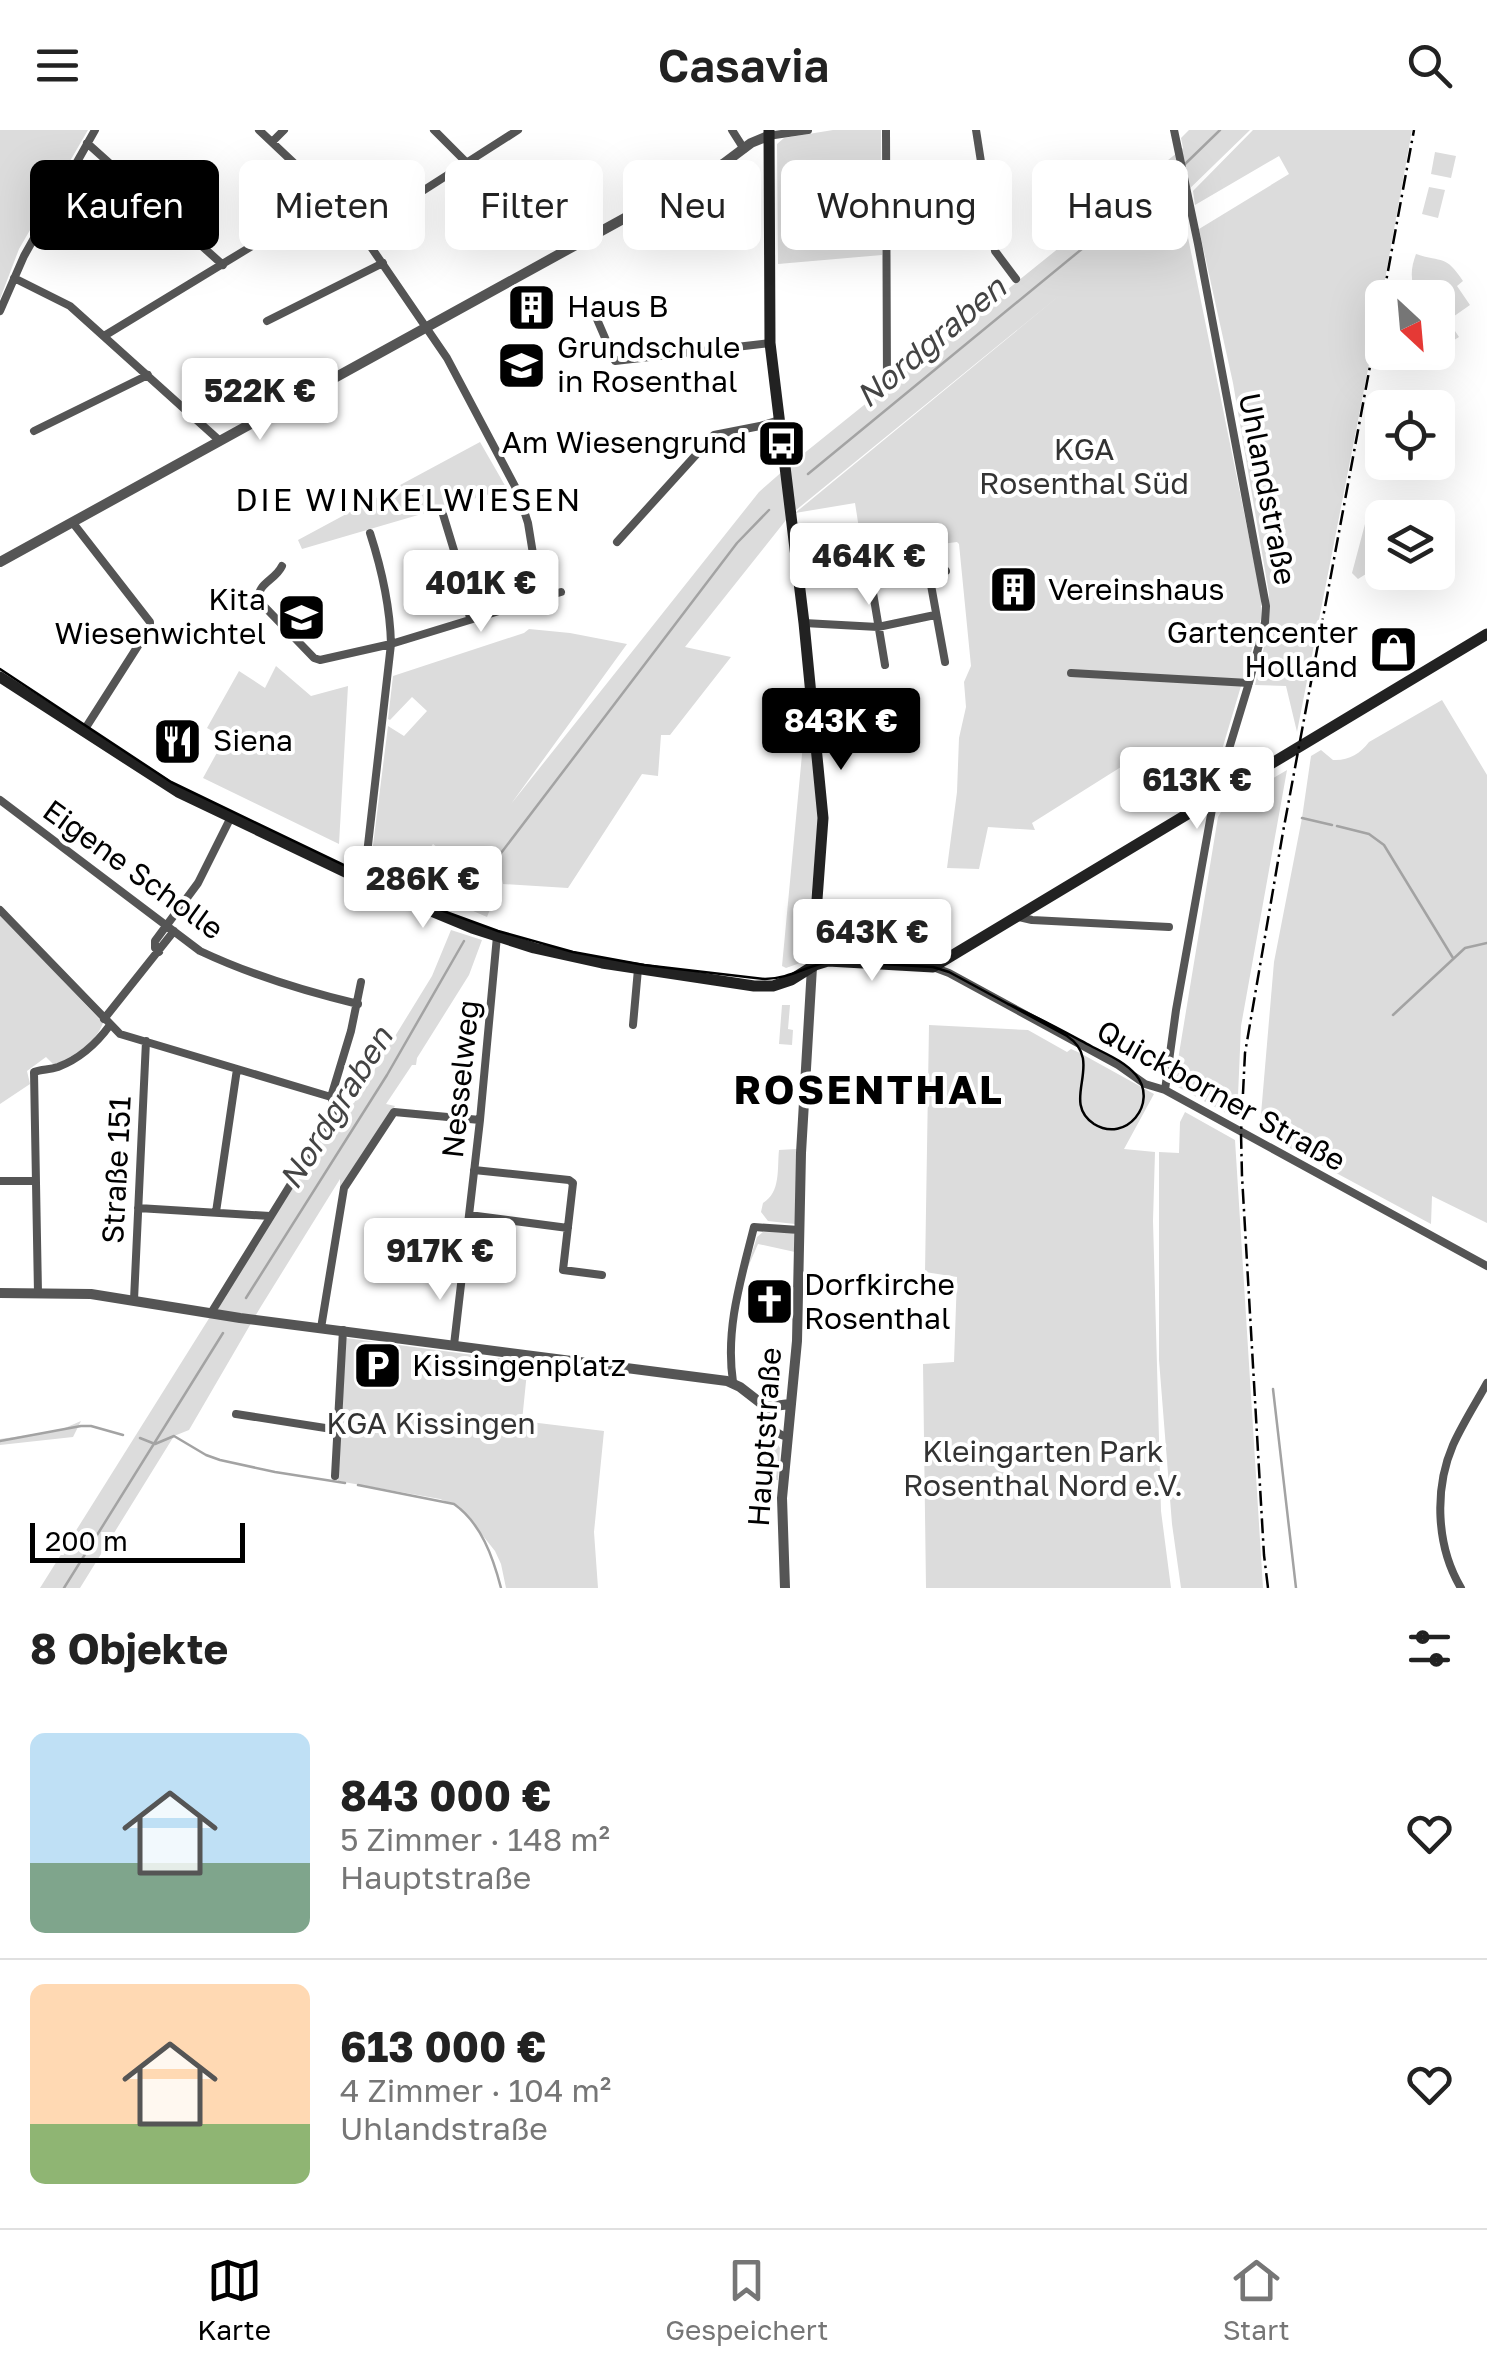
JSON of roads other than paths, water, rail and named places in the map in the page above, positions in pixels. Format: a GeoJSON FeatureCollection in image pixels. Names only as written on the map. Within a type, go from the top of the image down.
{"type":"FeatureCollection","features":[{"type":"Feature","properties":{"kind":"main road","name":"Hauptstraße"},"geometry":{"type":"LineString","coordinates":[[768,133],[770,343],[823,818],[812,967]]}},
{"type":"Feature","properties":{"kind":"main road"},"geometry":{"type":"LineString","coordinates":[[0,677],[161,782],[436,914],[558,954],[638,970],[763,986],[791,980],[828,961],[934,968],[1487,634]]}},
{"type":"Feature","properties":{"kind":"street"},"geometry":{"type":"LineString","coordinates":[[0,311],[24,256],[95,130]]}},
{"type":"Feature","properties":{"kind":"street"},"geometry":{"type":"LineString","coordinates":[[259,130],[291,160]]}},
{"type":"Feature","properties":{"kind":"street"},"geometry":{"type":"LineString","coordinates":[[272,142],[284,130]]}},
{"type":"Feature","properties":{"kind":"street"},"geometry":{"type":"LineString","coordinates":[[434,130],[464,160]]}},
{"type":"Feature","properties":{"kind":"street"},"geometry":{"type":"LineString","coordinates":[[472,160],[518,130]]}},
{"type":"Feature","properties":{"kind":"street"},"geometry":{"type":"LineString","coordinates":[[732,130],[744,149]]}},
{"type":"Feature","properties":{"kind":"street"},"geometry":{"type":"LineString","coordinates":[[0,562],[724,164],[768,133],[808,130]]}},
{"type":"Feature","properties":{"kind":"street"},"geometry":{"type":"LineString","coordinates":[[886,130],[887,383]]}},
{"type":"Feature","properties":{"kind":"street"},"geometry":{"type":"LineString","coordinates":[[976,130],[995,251],[1016,278]]}},
{"type":"Feature","properties":{"kind":"street","name":"Uhlandstraße"},"geometry":{"type":"LineString","coordinates":[[1165,1090],[1174,1016],[1214,798],[1265,622],[1265,591],[1174,130]]}},
{"type":"Feature","properties":{"kind":"street"},"geometry":{"type":"LineString","coordinates":[[87,143],[223,265]]}},
{"type":"Feature","properties":{"kind":"street"},"geometry":{"type":"LineString","coordinates":[[104,336],[247,250]]}},
{"type":"Feature","properties":{"kind":"street"},"geometry":{"type":"LineString","coordinates":[[374,250],[447,358],[518,492],[528,524],[540,597]]}},
{"type":"Feature","properties":{"kind":"street"},"geometry":{"type":"LineString","coordinates":[[267,321],[383,262]]}},
{"type":"Feature","properties":{"kind":"street"},"geometry":{"type":"LineString","coordinates":[[14,278],[70,306],[220,442]]}},
{"type":"Feature","properties":{"kind":"street"},"geometry":{"type":"LineString","coordinates":[[593,310],[616,361],[770,343]]}},
{"type":"Feature","properties":{"kind":"street"},"geometry":{"type":"LineString","coordinates":[[34,431],[148,375]]}},
{"type":"Feature","properties":{"kind":"street"},"geometry":{"type":"LineString","coordinates":[[617,542],[714,435],[779,420]]}},
{"type":"Feature","properties":{"kind":"street"},"geometry":{"type":"LineString","coordinates":[[442,511],[470,618]]}},
{"type":"Feature","properties":{"kind":"street"},"geometry":{"type":"LineString","coordinates":[[73,523],[150,622],[82,732]]}},
{"type":"Feature","properties":{"kind":"street"},"geometry":{"type":"LineString","coordinates":[[364,880],[390,644],[384,576],[370,533]]}},
{"type":"Feature","properties":{"kind":"street"},"geometry":{"type":"LineString","coordinates":[[282,566],[258,590],[258,601],[314,658],[328,659],[390,644],[562,592]]}},
{"type":"Feature","properties":{"kind":"street"},"geometry":{"type":"LineString","coordinates":[[916,576],[946,571]]}},
{"type":"Feature","properties":{"kind":"street"},"geometry":{"type":"LineString","coordinates":[[929,574],[944,662]]}},
{"type":"Feature","properties":{"kind":"street"},"geometry":{"type":"LineString","coordinates":[[870,575],[886,665]]}},
{"type":"Feature","properties":{"kind":"street"},"geometry":{"type":"LineString","coordinates":[[804,623],[878,627],[935,615]]}},
{"type":"Feature","properties":{"kind":"street"},"geometry":{"type":"LineString","coordinates":[[1071,673],[1249,683]]}},
{"type":"Feature","properties":{"kind":"street","name":"Eigene Scholle"},"geometry":{"type":"LineString","coordinates":[[0,800],[200,951],[294,988],[358,1004]]}},
{"type":"Feature","properties":{"kind":"street"},"geometry":{"type":"LineString","coordinates":[[38,1293],[34,1072],[54,1068],[94,1044],[159,952],[155,941],[170,928],[198,884],[231,817]]}},
{"type":"Feature","properties":{"kind":"street"},"geometry":{"type":"LineString","coordinates":[[0,910],[120,1034],[331,1097]]}},
{"type":"Feature","properties":{"kind":"street"},"geometry":{"type":"LineString","coordinates":[[1018,917],[1169,926]]}},
{"type":"Feature","properties":{"kind":"street","name":"Nesselweg"},"geometry":{"type":"LineString","coordinates":[[454,1345],[497,936]]}},
{"type":"Feature","properties":{"kind":"street","name":"Hauptstraße"},"geometry":{"type":"LineString","coordinates":[[785,1588],[782,1514],[798,1334],[800,1152],[812,967]]}},
{"type":"Feature","properties":{"kind":"street","name":"Quickborner Straße"},"geometry":{"type":"LineString","coordinates":[[934,968],[1487,1266]]}},
{"type":"Feature","properties":{"kind":"street"},"geometry":{"type":"LineString","coordinates":[[633,1025],[638,970]]}},
{"type":"Feature","properties":{"kind":"street"},"geometry":{"type":"LineString","coordinates":[[210,1313],[336,1111],[331,1097],[361,982]]}},
{"type":"Feature","properties":{"kind":"street","name":"Straße 151"},"geometry":{"type":"LineString","coordinates":[[134,1300],[146,1042]]}},
{"type":"Feature","properties":{"kind":"street"},"geometry":{"type":"LineString","coordinates":[[216,1212],[237,1069]]}},
{"type":"Feature","properties":{"kind":"street"},"geometry":{"type":"LineString","coordinates":[[321,1328],[344,1188],[394,1112],[480,1120]]}},
{"type":"Feature","properties":{"kind":"street"},"geometry":{"type":"LineString","coordinates":[[474,1170],[574,1183],[563,1270],[602,1276]]}},
{"type":"Feature","properties":{"kind":"street"},"geometry":{"type":"LineString","coordinates":[[0,1181],[36,1181]]}},
{"type":"Feature","properties":{"kind":"street"},"geometry":{"type":"LineString","coordinates":[[138,1208],[270,1216]]}},
{"type":"Feature","properties":{"kind":"street"},"geometry":{"type":"LineString","coordinates":[[469,1214],[568,1228]]}},
{"type":"Feature","properties":{"kind":"street","name":"Hauptstraße"},"geometry":{"type":"LineString","coordinates":[[733,1382],[733,1317],[754,1228],[800,1230]]}},
{"type":"Feature","properties":{"kind":"street"},"geometry":{"type":"LineString","coordinates":[[0,1293],[91,1294],[733,1382],[764,1405],[774,1430],[787,1438]]}},
{"type":"Feature","properties":{"kind":"street"},"geometry":{"type":"LineString","coordinates":[[335,1476],[343,1330]]}},
{"type":"Feature","properties":{"kind":"street"},"geometry":{"type":"LineString","coordinates":[[1461,1588],[1440,1524],[1442,1489],[1454,1444],[1487,1383]]}},
{"type":"Feature","properties":{"kind":"street"},"geometry":{"type":"LineString","coordinates":[[764,1405],[790,1404]]}},
{"type":"Feature","properties":{"kind":"street"},"geometry":{"type":"LineString","coordinates":[[236,1414],[338,1430]]}},
{"type":"Feature","properties":{"kind":"waterway","name":"Nordgraben"},"geometry":{"type":"LineString","coordinates":[[1188,161],[1220,130]]}},
{"type":"Feature","properties":{"kind":"waterway","name":"Nordgraben"},"geometry":{"type":"LineString","coordinates":[[808,474],[1081,250]]}},
{"type":"Feature","properties":{"kind":"waterway","name":"Nordgraben"},"geometry":{"type":"LineString","coordinates":[[478,900],[495,861],[737,543],[769,510]]}},
{"type":"Feature","properties":{"kind":"waterway"},"geometry":{"type":"LineString","coordinates":[[1302,818],[1332,825]]}},
{"type":"Feature","properties":{"kind":"waterway"},"geometry":{"type":"LineString","coordinates":[[1337,826],[1369,834],[1384,845],[1453,958]]}},
{"type":"Feature","properties":{"kind":"waterway","name":"Nordgraben"},"geometry":{"type":"LineString","coordinates":[[246,1298],[387,1075],[464,941]]}},
{"type":"Feature","properties":{"kind":"waterway"},"geometry":{"type":"LineString","coordinates":[[1393,1015],[1465,948],[1487,943]]}},
{"type":"Feature","properties":{"kind":"waterway","name":"Nordgraben"},"geometry":{"type":"LineString","coordinates":[[64,1588],[223,1333]]}},
{"type":"Feature","properties":{"kind":"waterway"},"geometry":{"type":"LineString","coordinates":[[1273,1389],[1296,1588]]}},
{"type":"Feature","properties":{"kind":"waterway"},"geometry":{"type":"LineString","coordinates":[[0,1441],[81,1426],[123,1435]]}},
{"type":"Feature","properties":{"kind":"waterway"},"geometry":{"type":"LineString","coordinates":[[140,1438],[155,1444],[174,1436],[220,1460],[345,1483]]}},
{"type":"Feature","properties":{"kind":"waterway"},"geometry":{"type":"LineString","coordinates":[[358,1485],[454,1504],[479,1531],[501,1588]]}},
{"type":"Feature","properties":{"kind":"tram line"},"geometry":{"type":"LineString","coordinates":[[0,669],[171,782],[427,905],[498,931],[573,952],[644,965],[765,979],[832,961],[933,967],[949,972],[1067,1036],[1078,1046],[1083,1057],[1080,1104],[1084,1115],[1094,1124],[1117,1129],[1136,1118],[1144,1097],[1131,1070],[1109,1055],[1039,1019],[1018,1009],[1008,1004]]}},
{"type":"Feature","properties":{"kind":"railway"},"geometry":{"type":"LineString","coordinates":[[1386,280],[1414,130]]}},
{"type":"Feature","properties":{"kind":"railway"},"geometry":{"type":"LineString","coordinates":[[1268,1588],[1242,1176],[1245,1053],[1369,370]]}},
{"type":"Feature","properties":{"kind":"place","name":"Haus B"},"geometry":{"type":"Point","coordinates":[532,307]}},
{"type":"Feature","properties":{"kind":"place","name":"Grundschule in Rosenthal"},"geometry":{"type":"Point","coordinates":[522,365]}},
{"type":"Feature","properties":{"kind":"place","name":"Am Wiesengrund"},"geometry":{"type":"Point","coordinates":[782,443]}},
{"type":"Feature","properties":{"kind":"place","name":"Vereinshaus"},"geometry":{"type":"Point","coordinates":[1013,590]}},
{"type":"Feature","properties":{"kind":"place","name":"Kita Wiesenwichtel"},"geometry":{"type":"Point","coordinates":[301,617]}},
{"type":"Feature","properties":{"kind":"place","name":"Gartencenter Holland"},"geometry":{"type":"Point","coordinates":[1393,650]}},
{"type":"Feature","properties":{"kind":"place","name":"Siena"},"geometry":{"type":"Point","coordinates":[178,741]}},
{"type":"Feature","properties":{"kind":"place","name":"Dorfkirche Rosenthal"},"geometry":{"type":"Point","coordinates":[769,1302]}},
{"type":"Feature","properties":{"kind":"place","name":"Kissingenplatz"},"geometry":{"type":"Point","coordinates":[377,1366]}},
{"type":"Feature","properties":{"kind":"district","name":"DIE WINKELWIESEN"},"geometry":{"type":"Point","coordinates":[409,500]}},
{"type":"Feature","properties":{"kind":"district","name":"ROSENTHAL"},"geometry":{"type":"Point","coordinates":[869,1090]}},
{"type":"Feature","properties":{"kind":"park label","name":"KGA Rosenthal Süd"},"geometry":{"type":"Point","coordinates":[1084,467]}},
{"type":"Feature","properties":{"kind":"park label","name":"KGA Kissingen"},"geometry":{"type":"Point","coordinates":[431,1424]}},
{"type":"Feature","properties":{"kind":"park label","name":"Kleingarten Park Rosenthal Nord e.V."},"geometry":{"type":"Point","coordinates":[1043,1469]}}]}
